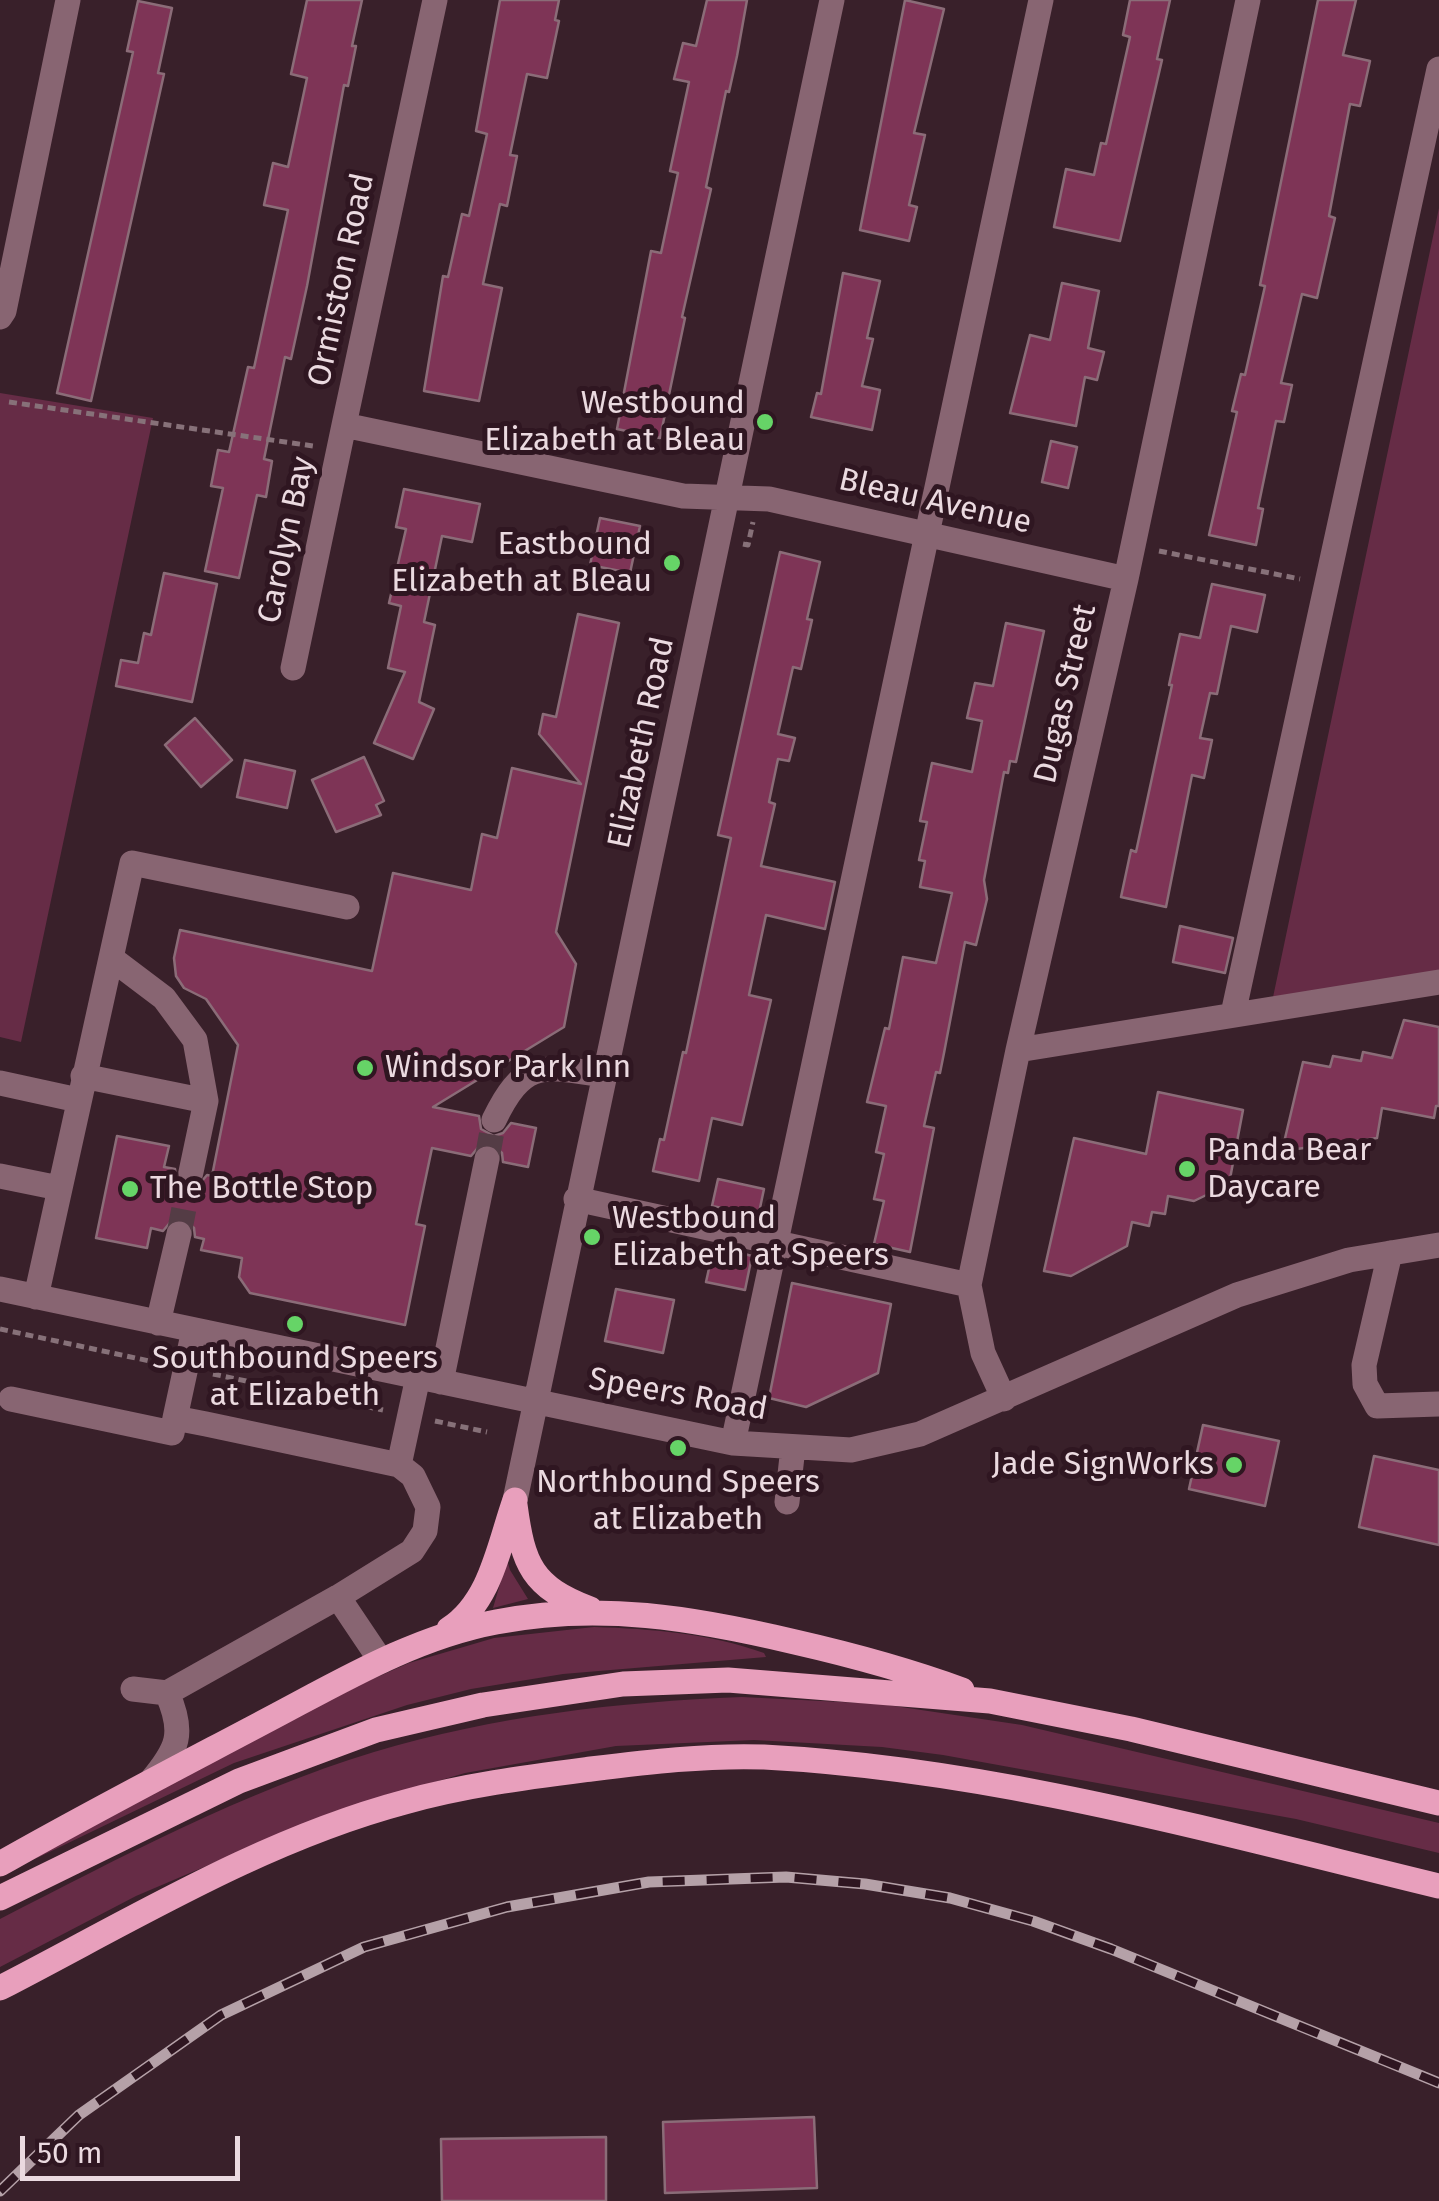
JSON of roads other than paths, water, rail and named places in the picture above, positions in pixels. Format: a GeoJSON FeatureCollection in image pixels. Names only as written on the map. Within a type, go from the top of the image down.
{"type":"FeatureCollection","features":[{"type":"Feature","properties":{"kind":"main road"},"geometry":{"type":"LineString","coordinates":[[515,1500],[522,1548],[536,1579],[566,1600],[595,1611]]}},
{"type":"Feature","properties":{"kind":"main road"},"geometry":{"type":"LineString","coordinates":[[433,1640],[464,1620],[480,1598],[515,1500]]}},
{"type":"Feature","properties":{"kind":"main road"},"geometry":{"type":"LineString","coordinates":[[0,1864],[382,1660],[495,1622],[595,1611],[717,1623],[898,1666],[990,1701]]}},
{"type":"Feature","properties":{"kind":"main road"},"geometry":{"type":"LineString","coordinates":[[0,1898],[238,1781],[376,1730],[483,1705],[623,1684],[728,1680],[990,1701],[1131,1729],[1439,1803]]}},
{"type":"Feature","properties":{"kind":"main road"},"geometry":{"type":"LineString","coordinates":[[0,1988],[252,1859],[389,1807],[526,1777],[664,1760],[762,1757],[1007,1784],[1439,1886]]}},
{"type":"Feature","properties":{"kind":"street"},"geometry":{"type":"LineString","coordinates":[[0,317],[68,0]]}},
{"type":"Feature","properties":{"kind":"street","name":"Ormiston Road"},"geometry":{"type":"LineString","coordinates":[[435,0],[344,425],[683,496],[729,496]]}},
{"type":"Feature","properties":{"kind":"street","name":"Elizabeth Road"},"geometry":{"type":"LineString","coordinates":[[515,1500],[832,0]]}},
{"type":"Feature","properties":{"kind":"street"},"geometry":{"type":"LineString","coordinates":[[732,1444],[1042,0]]}},
{"type":"Feature","properties":{"kind":"street","name":"Dugas Street"},"geometry":{"type":"LineString","coordinates":[[1004,1398],[983,1353],[969,1284],[1018,1050],[1126,579],[1248,0]]}},
{"type":"Feature","properties":{"kind":"street"},"geometry":{"type":"LineString","coordinates":[[1233,1014],[1439,69]]}},
{"type":"Feature","properties":{"kind":"street","name":"Carolyn Bay"},"geometry":{"type":"LineString","coordinates":[[293,668],[344,425]]}},
{"type":"Feature","properties":{"kind":"street","name":"Bleau Avenue"},"geometry":{"type":"LineString","coordinates":[[729,496],[769,499],[927,532],[1126,579]]}},
{"type":"Feature","properties":{"kind":"street"},"geometry":{"type":"LineString","coordinates":[[36,1297],[132,863],[347,907]]}},
{"type":"Feature","properties":{"kind":"street"},"geometry":{"type":"LineString","coordinates":[[111,958],[164,998],[195,1040],[206,1101],[191,1172]]}},
{"type":"Feature","properties":{"kind":"street"},"geometry":{"type":"LineString","coordinates":[[1018,1050],[1439,982]]}},
{"type":"Feature","properties":{"kind":"street"},"geometry":{"type":"LineString","coordinates":[[494,1120],[507,1094],[526,1076],[544,1067],[603,1075]]}},
{"type":"Feature","properties":{"kind":"street"},"geometry":{"type":"LineString","coordinates":[[0,1082],[206,1101]]}},
{"type":"Feature","properties":{"kind":"street"},"geometry":{"type":"LineString","coordinates":[[399,1464],[429,1380],[486,1159]]}},
{"type":"Feature","properties":{"kind":"street"},"geometry":{"type":"LineString","coordinates":[[0,1176],[59,1188]]}},
{"type":"Feature","properties":{"kind":"street"},"geometry":{"type":"LineString","coordinates":[[576,1198],[969,1284]]}},
{"type":"Feature","properties":{"kind":"street"},"geometry":{"type":"LineString","coordinates":[[158,1323],[178,1234]]}},
{"type":"Feature","properties":{"kind":"street","name":"Speers Road"},"geometry":{"type":"LineString","coordinates":[[0,1289],[732,1444],[852,1450],[920,1434],[1238,1295],[1349,1260],[1439,1245]]}},
{"type":"Feature","properties":{"kind":"street"},"geometry":{"type":"LineString","coordinates":[[1390,1253],[1364,1365],[1365,1384],[1377,1406],[1439,1404]]}},
{"type":"Feature","properties":{"kind":"street"},"geometry":{"type":"LineString","coordinates":[[11,1400],[172,1433],[194,1330]]}},
{"type":"Feature","properties":{"kind":"street"},"geometry":{"type":"LineString","coordinates":[[133,1689],[167,1693],[338,1598],[396,1563],[420,1543],[428,1520],[428,1507],[413,1476],[399,1464],[175,1418]]}},
{"type":"Feature","properties":{"kind":"street"},"geometry":{"type":"LineString","coordinates":[[787,1502],[793,1447]]}},
{"type":"Feature","properties":{"kind":"street"},"geometry":{"type":"LineString","coordinates":[[338,1598],[382,1660]]}},
{"type":"Feature","properties":{"kind":"street"},"geometry":{"type":"LineString","coordinates":[[151,1781],[172,1754],[176,1740],[178,1726],[167,1693]]}},
{"type":"Feature","properties":{"kind":"tunnel"},"geometry":{"type":"LineString","coordinates":[[487,1159],[494,1120]]}},
{"type":"Feature","properties":{"kind":"tunnel"},"geometry":{"type":"LineString","coordinates":[[179,1234],[191,1172]]}},
{"type":"Feature","properties":{"kind":"railway"},"geometry":{"type":"LineString","coordinates":[[0,2191],[79,2115],[221,2015],[364,1947],[507,1907],[649,1882],[786,1877],[865,1884],[950,1898],[1033,1921],[1111,1949],[1439,2083]]}},
{"type":"Feature","properties":{"kind":"place","name":"Westbound Elizabeth at Bleau"},"geometry":{"type":"Point","coordinates":[765,422]}},
{"type":"Feature","properties":{"kind":"place","name":"Eastbound Elizabeth at Bleau"},"geometry":{"type":"Point","coordinates":[672,563]}},
{"type":"Feature","properties":{"kind":"place","name":"Windsor Park Inn"},"geometry":{"type":"Point","coordinates":[365,1068]}},
{"type":"Feature","properties":{"kind":"place","name":"Panda Bear Daycare"},"geometry":{"type":"Point","coordinates":[1187,1169]}},
{"type":"Feature","properties":{"kind":"place","name":"The Bottle Stop"},"geometry":{"type":"Point","coordinates":[130,1189]}},
{"type":"Feature","properties":{"kind":"place","name":"Westbound Elizabeth at Speers"},"geometry":{"type":"Point","coordinates":[592,1237]}},
{"type":"Feature","properties":{"kind":"place","name":"Southbound Speers at Elizabeth"},"geometry":{"type":"Point","coordinates":[295,1324]}},
{"type":"Feature","properties":{"kind":"place","name":"Northbound Speers at Elizabeth"},"geometry":{"type":"Point","coordinates":[678,1448]}},
{"type":"Feature","properties":{"kind":"place","name":"Jade SignWorks"},"geometry":{"type":"Point","coordinates":[1234,1465]}}]}
